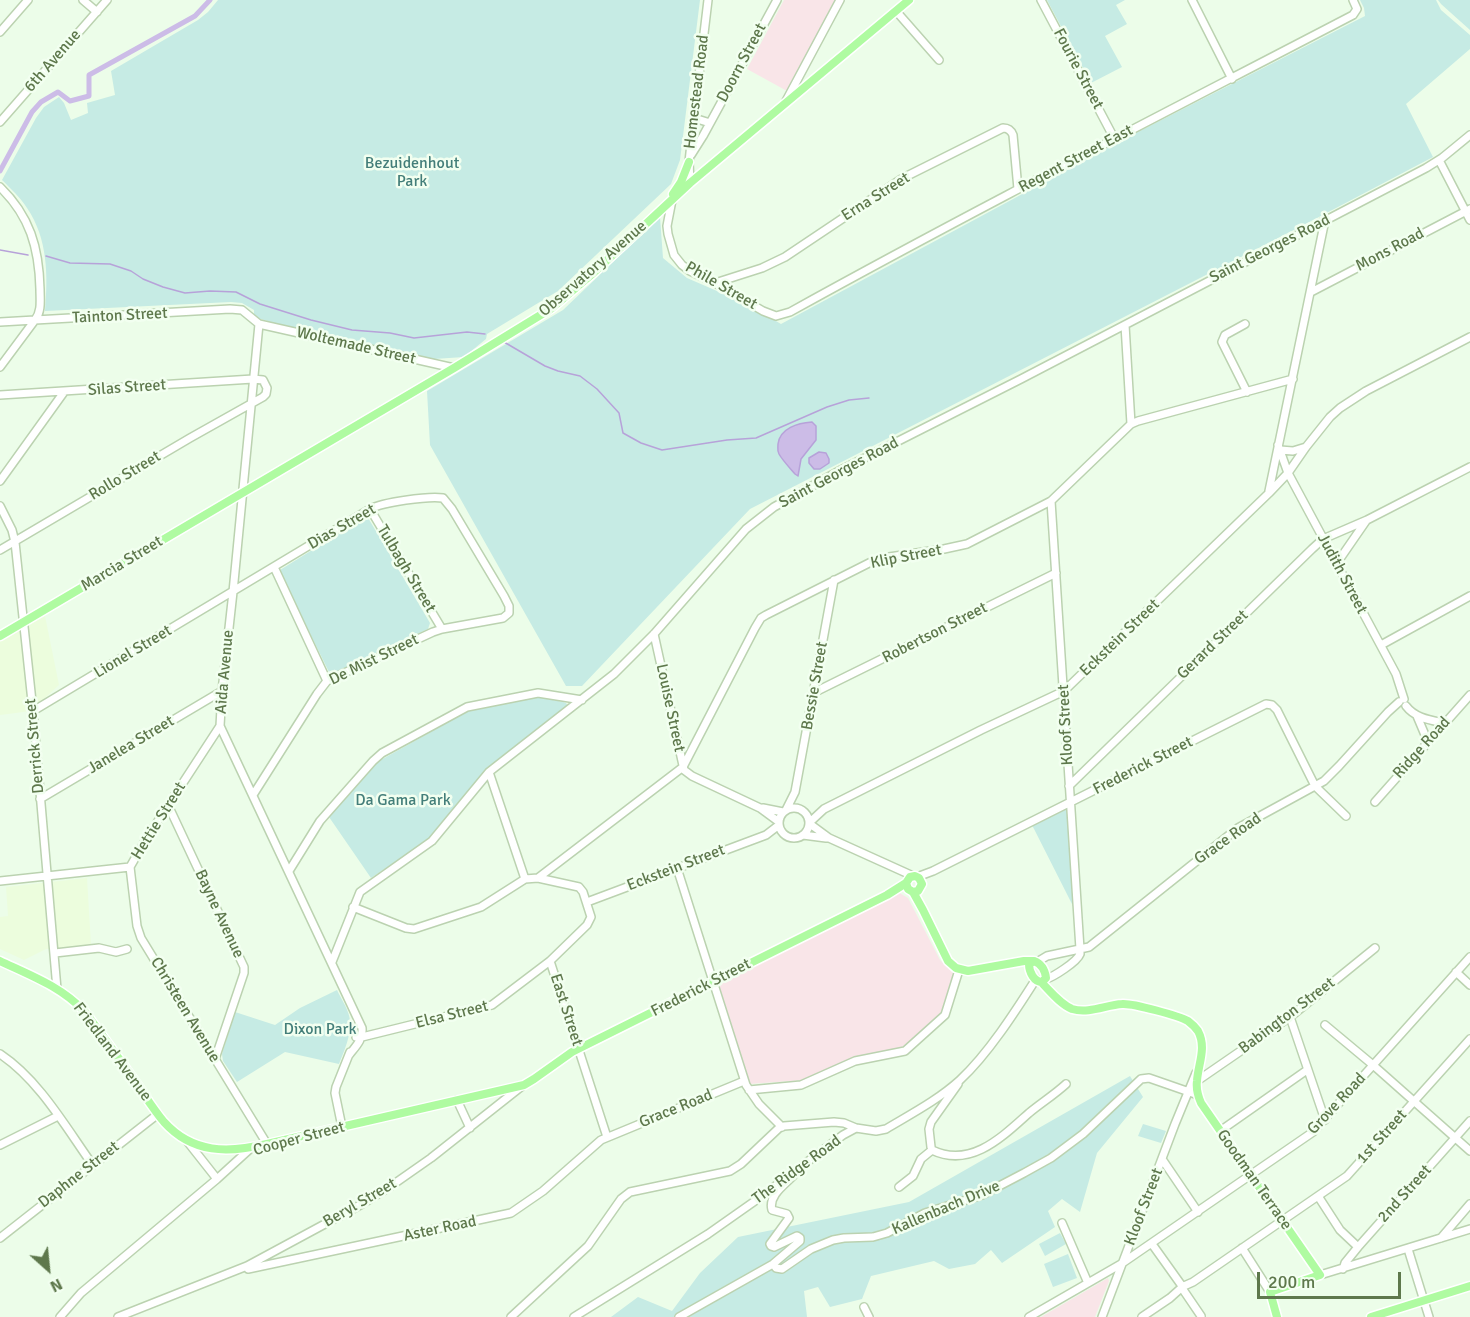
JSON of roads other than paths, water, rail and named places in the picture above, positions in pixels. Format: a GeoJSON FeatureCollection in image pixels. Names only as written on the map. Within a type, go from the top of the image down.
{"type":"FeatureCollection","features":[{"type":"Feature","properties":{"kind":"main road","name":"Observatory Avenue"},"geometry":{"type":"LineString","coordinates":[[243,493],[552,308],[690,183],[909,0]]}},
{"type":"Feature","properties":{"kind":"main road"},"geometry":{"type":"LineString","coordinates":[[660,211],[681,182],[689,160]]}},
{"type":"Feature","properties":{"kind":"main road","name":"Marcia Street"},"geometry":{"type":"LineString","coordinates":[[0,636],[243,493]]}},
{"type":"Feature","properties":{"kind":"main road"},"geometry":{"type":"LineString","coordinates":[[913,884],[948,961],[959,970]]}},
{"type":"Feature","properties":{"kind":"main road","name":"Frederick Street"},"geometry":{"type":"LineString","coordinates":[[579,1049],[887,894],[913,884]]}},
{"type":"Feature","properties":{"kind":"main road","name":"Grace Road"},"geometry":{"type":"LineString","coordinates":[[959,970],[969,971],[1028,960],[1036,961]]}},
{"type":"Feature","properties":{"kind":"main road","name":"Friedland Avenue"},"geometry":{"type":"LineString","coordinates":[[0,961],[57,989],[75,1002],[85,1012],[158,1114],[184,1137],[212,1149],[251,1148]]}},
{"type":"Feature","properties":{"kind":"main road"},"geometry":{"type":"LineString","coordinates":[[1036,961],[1044,969],[1040,980],[1029,964],[1036,961]]}},
{"type":"Feature","properties":{"kind":"main road"},"geometry":{"type":"LineString","coordinates":[[1016,962],[1040,980]]}},
{"type":"Feature","properties":{"kind":"main road","name":"Goodman Terrace"},"geometry":{"type":"LineString","coordinates":[[1040,980],[1066,1006],[1088,1010],[1129,1004],[1187,1021],[1195,1027],[1201,1038],[1202,1047],[1197,1081],[1198,1095],[1204,1107],[1320,1275]]}},
{"type":"Feature","properties":{"kind":"main road","name":"Beryl Street"},"geometry":{"type":"LineString","coordinates":[[524,1085],[579,1049]]}},
{"type":"Feature","properties":{"kind":"main road","name":"Cooper Street"},"geometry":{"type":"LineString","coordinates":[[251,1148],[524,1085]]}},
{"type":"Feature","properties":{"kind":"main road"},"geometry":{"type":"LineString","coordinates":[[1277,1317],[1270,1292],[1320,1275]]}},
{"type":"Feature","properties":{"kind":"main road"},"geometry":{"type":"LineString","coordinates":[[1371,1317],[1470,1287]]}},
{"type":"Feature","properties":{"kind":"street"},"geometry":{"type":"LineString","coordinates":[[0,32],[28,0]]}},
{"type":"Feature","properties":{"kind":"street"},"geometry":{"type":"LineString","coordinates":[[83,0],[97,12]]}},
{"type":"Feature","properties":{"kind":"street","name":"6th Avenue"},"geometry":{"type":"LineString","coordinates":[[0,122],[107,0]]}},
{"type":"Feature","properties":{"kind":"street","name":"Homestead Road"},"geometry":{"type":"LineString","coordinates":[[690,183],[689,160],[708,0]]}},
{"type":"Feature","properties":{"kind":"street","name":"Doorn Street"},"geometry":{"type":"LineString","coordinates":[[689,160],[777,0]]}},
{"type":"Feature","properties":{"kind":"street"},"geometry":{"type":"LineString","coordinates":[[784,106],[840,0]]}},
{"type":"Feature","properties":{"kind":"street","name":"Fourie Street"},"geometry":{"type":"LineString","coordinates":[[1041,0],[1114,138]]}},
{"type":"Feature","properties":{"kind":"street"},"geometry":{"type":"LineString","coordinates":[[1192,0],[1232,79]]}},
{"type":"Feature","properties":{"kind":"street","name":"Regent Street East"},"geometry":{"type":"LineString","coordinates":[[790,312],[1114,138],[1353,15],[1356,11],[1355,3]]}},
{"type":"Feature","properties":{"kind":"street"},"geometry":{"type":"LineString","coordinates":[[896,11],[939,60]]}},
{"type":"Feature","properties":{"kind":"street"},"geometry":{"type":"LineString","coordinates":[[694,118],[710,123]]}},
{"type":"Feature","properties":{"kind":"street","name":"Erna Street"},"geometry":{"type":"LineString","coordinates":[[716,283],[762,268],[785,257],[903,178],[995,131],[1006,128],[1011,130],[1015,140],[1018,189]]}},
{"type":"Feature","properties":{"kind":"street","name":"Saint Georges Road"},"geometry":{"type":"LineString","coordinates":[[332,962],[360,892],[432,840],[489,772],[614,674],[654,634],[746,529],[774,507],[841,470],[1021,379],[1439,160],[1470,135]]}},
{"type":"Feature","properties":{"kind":"street"},"geometry":{"type":"LineString","coordinates":[[1439,160],[1468,210],[1470,220]]}},
{"type":"Feature","properties":{"kind":"street"},"geometry":{"type":"LineString","coordinates":[[0,187],[28,225],[37,252],[40,275],[40,309],[35,320],[0,367]]}},
{"type":"Feature","properties":{"kind":"street","name":"Phile Street"},"geometry":{"type":"LineString","coordinates":[[672,200],[667,226],[669,242],[682,266],[764,311],[776,316],[790,312]]}},
{"type":"Feature","properties":{"kind":"street","name":"Mons Road"},"geometry":{"type":"LineString","coordinates":[[1311,292],[1468,210]]}},
{"type":"Feature","properties":{"kind":"street"},"geometry":{"type":"LineString","coordinates":[[1269,493],[1325,220]]}},
{"type":"Feature","properties":{"kind":"street"},"geometry":{"type":"LineString","coordinates":[[729,291],[733,278]]}},
{"type":"Feature","properties":{"kind":"street","name":"Tainton Street"},"geometry":{"type":"LineString","coordinates":[[0,322],[230,309],[242,310],[259,324]]}},
{"type":"Feature","properties":{"kind":"street","name":"Woltemade Street"},"geometry":{"type":"LineString","coordinates":[[259,324],[454,368]]}},
{"type":"Feature","properties":{"kind":"street","name":"Aida Avenue"},"geometry":{"type":"LineString","coordinates":[[259,324],[220,726],[358,1020],[359,1034],[335,1093],[342,1127]]}},
{"type":"Feature","properties":{"kind":"street"},"geometry":{"type":"LineString","coordinates":[[1245,324],[1225,335],[1222,342],[1247,392]]}},
{"type":"Feature","properties":{"kind":"street"},"geometry":{"type":"LineString","coordinates":[[1125,325],[1131,424]]}},
{"type":"Feature","properties":{"kind":"street","name":"Eckstein Street"},"geometry":{"type":"LineString","coordinates":[[810,823],[824,809],[1064,691],[1269,493],[1288,473],[1330,417],[1344,405],[1470,338]]}},
{"type":"Feature","properties":{"kind":"street"},"geometry":{"type":"LineString","coordinates":[[251,402],[263,397],[267,391],[267,384],[263,380],[253,379]]}},
{"type":"Feature","properties":{"kind":"street","name":"Silas Street"},"geometry":{"type":"LineString","coordinates":[[0,395],[253,379]]}},
{"type":"Feature","properties":{"kind":"street","name":"Klip Street"},"geometry":{"type":"LineString","coordinates":[[538,878],[683,767],[761,618],[868,563],[967,544],[1051,501],[1131,424],[1152,416],[1293,379]]}},
{"type":"Feature","properties":{"kind":"street"},"geometry":{"type":"LineString","coordinates":[[0,481],[64,392]]}},
{"type":"Feature","properties":{"kind":"street","name":"Rollo Street"},"geometry":{"type":"LineString","coordinates":[[0,550],[251,402]]}},
{"type":"Feature","properties":{"kind":"street"},"geometry":{"type":"LineString","coordinates":[[1279,448],[1293,451],[1306,447]]}},
{"type":"Feature","properties":{"kind":"street","name":"Judith Street"},"geometry":{"type":"LineString","coordinates":[[1279,448],[1288,473],[1397,676],[1403,702],[1409,711],[1417,716],[1444,723]]}},
{"type":"Feature","properties":{"kind":"street","name":"Gerard Street"},"geometry":{"type":"LineString","coordinates":[[1069,786],[1323,539],[1367,520],[1470,467]]}},
{"type":"Feature","properties":{"kind":"street","name":"Dias Street"},"geometry":{"type":"LineString","coordinates":[[233,592],[370,509],[388,503],[443,498],[452,508],[509,606]]}},
{"type":"Feature","properties":{"kind":"street","name":"Kloof Street"},"geometry":{"type":"LineString","coordinates":[[1051,501],[1079,953]]}},
{"type":"Feature","properties":{"kind":"street","name":"Derrick Street"},"geometry":{"type":"LineString","coordinates":[[0,506],[12,530],[15,542],[33,711],[57,989]]}},
{"type":"Feature","properties":{"kind":"street","name":"Tulbagh Street"},"geometry":{"type":"LineString","coordinates":[[370,509],[442,629]]}},
{"type":"Feature","properties":{"kind":"street","name":"Gerard Street"},"geometry":{"type":"LineString","coordinates":[[1337,563],[1367,520]]}},
{"type":"Feature","properties":{"kind":"street"},"geometry":{"type":"LineString","coordinates":[[274,567],[327,681]]}},
{"type":"Feature","properties":{"kind":"street","name":"Robertson Street"},"geometry":{"type":"LineString","coordinates":[[813,693],[1056,573]]}},
{"type":"Feature","properties":{"kind":"street","name":"Bessie Street"},"geometry":{"type":"LineString","coordinates":[[784,811],[795,792],[834,580]]}},
{"type":"Feature","properties":{"kind":"street","name":"Lionel Street"},"geometry":{"type":"LineString","coordinates":[[33,711],[233,592]]}},
{"type":"Feature","properties":{"kind":"street"},"geometry":{"type":"LineString","coordinates":[[1381,645],[1470,596]]}},
{"type":"Feature","properties":{"kind":"street","name":"De Mist Street"},"geometry":{"type":"LineString","coordinates":[[253,795],[316,694],[327,681],[442,629],[503,618],[509,613],[509,606]]}},
{"type":"Feature","properties":{"kind":"street","name":"Louise Street"},"geometry":{"type":"LineString","coordinates":[[654,634],[683,767],[692,776],[760,808],[779,823]]}},
{"type":"Feature","properties":{"kind":"street","name":"Janelea Street"},"geometry":{"type":"LineString","coordinates":[[40,799],[222,691]]}},
{"type":"Feature","properties":{"kind":"street"},"geometry":{"type":"LineString","coordinates":[[289,871],[320,821],[372,761],[382,753],[467,707],[538,693],[582,700]]}},
{"type":"Feature","properties":{"kind":"street","name":"Ridge Road"},"geometry":{"type":"LineString","coordinates":[[1375,802],[1470,695]]}},
{"type":"Feature","properties":{"kind":"street","name":"Grace Road"},"geometry":{"type":"LineString","coordinates":[[1036,961],[1047,956],[1079,953],[1089,948],[1238,828],[1330,776],[1384,716],[1403,702]]}},
{"type":"Feature","properties":{"kind":"street","name":"Frederick Street"},"geometry":{"type":"LineString","coordinates":[[913,884],[1268,704],[1274,707],[1280,716],[1315,786]]}},
{"type":"Feature","properties":{"kind":"street"},"geometry":{"type":"LineString","coordinates":[[1417,716],[1428,742]]}},
{"type":"Feature","properties":{"kind":"street","name":"Hettie Street"},"geometry":{"type":"LineString","coordinates":[[0,881],[130,867],[220,726]]}},
{"type":"Feature","properties":{"kind":"street"},"geometry":{"type":"LineString","coordinates":[[489,772],[525,879]]}},
{"type":"Feature","properties":{"kind":"street"},"geometry":{"type":"LineString","coordinates":[[1315,786],[1346,816]]}},
{"type":"Feature","properties":{"kind":"street","name":"Bessie Street"},"geometry":{"type":"LineString","coordinates":[[795,792],[802,809]]}},
{"type":"Feature","properties":{"kind":"street","name":"Bayne Avenue"},"geometry":{"type":"LineString","coordinates":[[168,805],[244,967],[244,973],[214,1059]]}},
{"type":"Feature","properties":{"kind":"street","name":"Louise Street"},"geometry":{"type":"LineString","coordinates":[[760,808],[784,811]]}},
{"type":"Feature","properties":{"kind":"street"},"geometry":{"type":"LineString","coordinates":[[829,838],[803,835],[794,838],[784,834],[779,823],[784,811],[790,808],[802,809],[808,815],[810,823],[829,838],[895,869],[913,884]]}},
{"type":"Feature","properties":{"kind":"street","name":"Eckstein Street"},"geometry":{"type":"LineString","coordinates":[[802,809],[824,809]]}},
{"type":"Feature","properties":{"kind":"street","name":"Eckstein Street"},"geometry":{"type":"LineString","coordinates":[[766,835],[779,823]]}},
{"type":"Feature","properties":{"kind":"street"},"geometry":{"type":"LineString","coordinates":[[803,835],[810,823]]}},
{"type":"Feature","properties":{"kind":"street","name":"Eckstein Street"},"geometry":{"type":"LineString","coordinates":[[587,902],[766,835],[784,834]]}},
{"type":"Feature","properties":{"kind":"street","name":"Christeen Avenue"},"geometry":{"type":"LineString","coordinates":[[130,867],[137,926],[141,938],[267,1144]]}},
{"type":"Feature","properties":{"kind":"street"},"geometry":{"type":"LineString","coordinates":[[677,868],[744,1081],[759,1104],[782,1127]]}},
{"type":"Feature","properties":{"kind":"street"},"geometry":{"type":"LineString","coordinates":[[353,907],[406,928],[414,928],[482,907],[525,879],[538,878],[579,887],[587,902]]}},
{"type":"Feature","properties":{"kind":"street","name":"East Street"},"geometry":{"type":"LineString","coordinates":[[587,902],[591,917],[589,922],[550,962],[607,1137]]}},
{"type":"Feature","properties":{"kind":"street"},"geometry":{"type":"LineString","coordinates":[[55,953],[99,948],[116,952],[127,949]]}},
{"type":"Feature","properties":{"kind":"street","name":"Babington Street"},"geometry":{"type":"LineString","coordinates":[[1197,1081],[1290,1017],[1375,948]]}},
{"type":"Feature","properties":{"kind":"street"},"geometry":{"type":"LineString","coordinates":[[1040,980],[1052,977],[1079,953]]}},
{"type":"Feature","properties":{"kind":"street","name":"Grove Road"},"geometry":{"type":"LineString","coordinates":[[1029,1317],[1152,1244],[1309,1135],[1470,957]]}},
{"type":"Feature","properties":{"kind":"street","name":"Elsa Street"},"geometry":{"type":"LineString","coordinates":[[359,1034],[376,1033],[489,1007],[550,962]]}},
{"type":"Feature","properties":{"kind":"street"},"geometry":{"type":"LineString","coordinates":[[749,1090],[801,1085],[857,1061],[905,1051],[945,1015],[959,970]]}},
{"type":"Feature","properties":{"kind":"street"},"geometry":{"type":"LineString","coordinates":[[1456,972],[1470,985]]}},
{"type":"Feature","properties":{"kind":"street","name":"The Ridge Road"},"geometry":{"type":"LineString","coordinates":[[574,1317],[702,1237],[762,1196],[843,1135],[856,1128],[886,1130],[939,1096],[961,1079],[986,1050],[1028,992],[1040,980]]}},
{"type":"Feature","properties":{"kind":"street"},"geometry":{"type":"LineString","coordinates":[[1290,1017],[1324,1120]]}},
{"type":"Feature","properties":{"kind":"street"},"geometry":{"type":"LineString","coordinates":[[1325,1025],[1470,1150]]}},
{"type":"Feature","properties":{"kind":"street","name":"1st Street"},"geometry":{"type":"LineString","coordinates":[[1142,1317],[1349,1173],[1470,1039]]}},
{"type":"Feature","properties":{"kind":"street"},"geometry":{"type":"LineString","coordinates":[[0,1055],[11,1061],[30,1079],[93,1164]]}},
{"type":"Feature","properties":{"kind":"street","name":"Kloof Street"},"geometry":{"type":"LineString","coordinates":[[1102,1317],[1200,1064]]}},
{"type":"Feature","properties":{"kind":"street"},"geometry":{"type":"LineString","coordinates":[[1220,1131],[1307,1070]]}},
{"type":"Feature","properties":{"kind":"street","name":"Kallenbach Drive"},"geometry":{"type":"LineString","coordinates":[[680,1317],[773,1264],[776,1268],[782,1269],[811,1249],[833,1240],[882,1235],[925,1214],[982,1195],[1044,1162],[1083,1134],[1140,1079],[1149,1078],[1198,1095]]}},
{"type":"Feature","properties":{"kind":"street"},"geometry":{"type":"LineString","coordinates":[[932,1150],[929,1129],[931,1122],[961,1079]]}},
{"type":"Feature","properties":{"kind":"street","name":"Grace Road"},"geometry":{"type":"LineString","coordinates":[[607,1137],[744,1081]]}},
{"type":"Feature","properties":{"kind":"street"},"geometry":{"type":"LineString","coordinates":[[932,1150],[955,1155],[970,1154],[985,1148],[1066,1084]]}},
{"type":"Feature","properties":{"kind":"street","name":"Beryl Street"},"geometry":{"type":"LineString","coordinates":[[118,1317],[247,1267],[378,1195],[431,1158],[524,1085]]}},
{"type":"Feature","properties":{"kind":"street"},"geometry":{"type":"LineString","coordinates":[[456,1100],[470,1128]]}},
{"type":"Feature","properties":{"kind":"street","name":"Daphne Street"},"geometry":{"type":"LineString","coordinates":[[0,1238],[158,1114]]}},
{"type":"Feature","properties":{"kind":"street"},"geometry":{"type":"LineString","coordinates":[[0,1145],[58,1116]]}},
{"type":"Feature","properties":{"kind":"street","name":"2nd Street"},"geometry":{"type":"LineString","coordinates":[[1343,1269],[1358,1247],[1470,1121]]}},
{"type":"Feature","properties":{"kind":"street"},"geometry":{"type":"LineString","coordinates":[[511,1317],[588,1246],[627,1193],[730,1171],[782,1127],[834,1122],[856,1128]]}},
{"type":"Feature","properties":{"kind":"street","name":"Friedland Avenue"},"geometry":{"type":"LineString","coordinates":[[184,1137],[217,1179]]}},
{"type":"Feature","properties":{"kind":"street","name":"Aster Road"},"geometry":{"type":"LineString","coordinates":[[247,1267],[511,1214],[543,1191],[607,1137]]}},
{"type":"Feature","properties":{"kind":"street","name":"Cooper Street"},"geometry":{"type":"LineString","coordinates":[[60,1317],[85,1289],[251,1148]]}},
{"type":"Feature","properties":{"kind":"street"},"geometry":{"type":"LineString","coordinates":[[899,1186],[911,1178],[921,1159],[932,1150]]}},
{"type":"Feature","properties":{"kind":"street"},"geometry":{"type":"LineString","coordinates":[[773,1264],[801,1239],[797,1236],[774,1247],[771,1246],[772,1239],[789,1218],[787,1214],[772,1210],[771,1201],[809,1159]]}},
{"type":"Feature","properties":{"kind":"street"},"geometry":{"type":"LineString","coordinates":[[1162,1159],[1198,1212]]}},
{"type":"Feature","properties":{"kind":"street"},"geometry":{"type":"LineString","coordinates":[[1318,1196],[1340,1230],[1358,1247]]}},
{"type":"Feature","properties":{"kind":"street"},"geometry":{"type":"LineString","coordinates":[[1441,1238],[1470,1204]]}},
{"type":"Feature","properties":{"kind":"street"},"geometry":{"type":"LineString","coordinates":[[1062,1223],[1088,1283]]}},
{"type":"Feature","properties":{"kind":"street"},"geometry":{"type":"LineString","coordinates":[[1320,1275],[1470,1229]]}},
{"type":"Feature","properties":{"kind":"street"},"geometry":{"type":"LineString","coordinates":[[1152,1244],[1201,1316]]}},
{"type":"Feature","properties":{"kind":"street"},"geometry":{"type":"LineString","coordinates":[[1242,1248],[1270,1292]]}},
{"type":"Feature","properties":{"kind":"street"},"geometry":{"type":"LineString","coordinates":[[1408,1249],[1429,1317]]}},
{"type":"Feature","properties":{"kind":"street"},"geometry":{"type":"LineString","coordinates":[[864,1307],[869,1317]]}},
{"type":"Feature","properties":{"kind":"waterway"},"geometry":{"type":"LineString","coordinates":[[0,171],[32,112],[41,102],[58,92],[70,101],[89,96],[89,75],[195,16],[210,0]]}},
{"type":"Feature","properties":{"kind":"waterway"},"geometry":{"type":"LineString","coordinates":[[0,250],[28,255]]}},
{"type":"Feature","properties":{"kind":"waterway"},"geometry":{"type":"LineString","coordinates":[[46,256],[70,263],[110,264],[131,271],[163,287],[185,293],[236,292],[260,304],[352,330],[390,333],[414,338],[467,332],[485,334]]}},
{"type":"Feature","properties":{"kind":"waterway"},"geometry":{"type":"LineString","coordinates":[[504,342],[545,366],[580,376],[597,389],[619,413],[623,433],[641,443],[662,450],[756,438],[827,407],[849,400],[869,398]]}},
{"type":"Feature","properties":{"kind":"park label","name":"Bezuidenhout Park"},"geometry":{"type":"Point","coordinates":[412,173]}},
{"type":"Feature","properties":{"kind":"park label","name":"Da Gama Park"},"geometry":{"type":"Point","coordinates":[403,801]}},
{"type":"Feature","properties":{"kind":"park label","name":"Dixon Park"},"geometry":{"type":"Point","coordinates":[320,1030]}}]}
